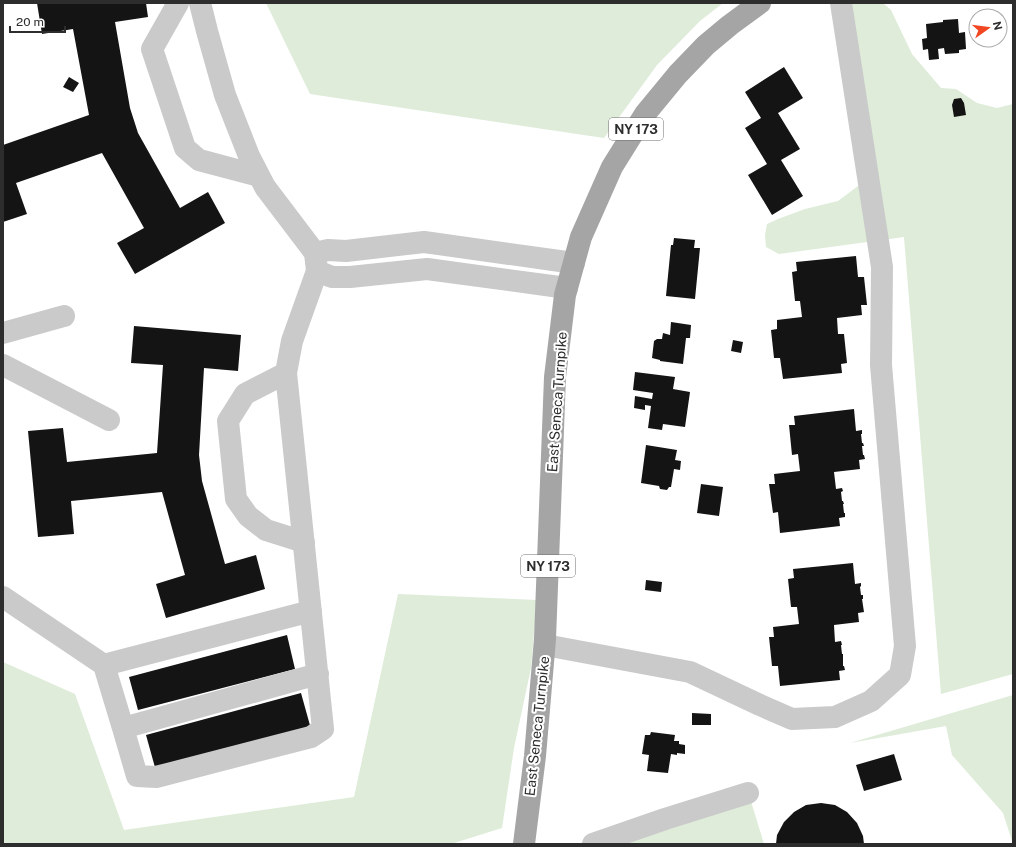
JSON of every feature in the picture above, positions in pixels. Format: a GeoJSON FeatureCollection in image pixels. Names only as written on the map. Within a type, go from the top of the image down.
{"type":"FeatureCollection","features":[{"type":"Feature","properties":{"kind":"main road","name":"East Seneca Turnpike"},"geometry":{"type":"LineString","coordinates":[[524,844],[536,756],[545,645],[555,377],[564,302],[581,237],[612,167],[645,114],[678,74],[706,45],[730,24],[760,3]]}},
{"type":"Feature","properties":{"kind":"lane"},"geometry":{"type":"LineString","coordinates":[[178,3],[152,49],[185,148],[199,160],[259,176]]}},
{"type":"Feature","properties":{"kind":"lane"},"geometry":{"type":"LineString","coordinates":[[200,3],[225,95],[249,156],[265,187],[316,262],[332,277],[350,278],[427,269],[567,288]]}},
{"type":"Feature","properties":{"kind":"lane"},"geometry":{"type":"LineString","coordinates":[[545,645],[690,672],[792,719],[835,717],[871,701],[900,676],[905,646],[881,365],[882,267],[841,3]]}},
{"type":"Feature","properties":{"kind":"lane"},"geometry":{"type":"LineString","coordinates":[[3,597],[104,665],[137,776],[156,777],[311,737],[323,729],[286,373],[292,341],[316,262],[328,250],[346,251],[424,242],[574,263]]}},
{"type":"Feature","properties":{"kind":"lane"},"geometry":{"type":"LineString","coordinates":[[450,272],[454,246]]}},
{"type":"Feature","properties":{"kind":"lane"},"geometry":{"type":"LineString","coordinates":[[3,333],[64,316]]}},
{"type":"Feature","properties":{"kind":"lane"},"geometry":{"type":"LineString","coordinates":[[3,365],[109,420]]}},
{"type":"Feature","properties":{"kind":"lane"},"geometry":{"type":"LineString","coordinates":[[286,373],[245,394],[228,421],[235,491],[236,499],[248,516],[266,530],[304,542]]}},
{"type":"Feature","properties":{"kind":"lane"},"geometry":{"type":"LineString","coordinates":[[104,665],[311,611]]}},
{"type":"Feature","properties":{"kind":"lane"},"geometry":{"type":"LineString","coordinates":[[123,728],[318,674]]}},
{"type":"Feature","properties":{"kind":"lane"},"geometry":{"type":"LineString","coordinates":[[593,844],[665,819],[748,793]]}},
{"type":"Feature","properties":{"kind":"green space"},"geometry":{"type":"Polygon","coordinates":[[[266,3],[723,3],[700,21],[657,65],[604,138],[310,94],[266,3]]]}},
{"type":"Feature","properties":{"kind":"green space"},"geometry":{"type":"Polygon","coordinates":[[[848,3],[883,3],[891,10],[912,54],[941,88],[956,89],[977,103],[997,108],[1013,104],[1013,674],[941,694],[904,237],[779,254],[766,247],[765,235],[767,224],[805,209],[838,201],[858,186],[876,182],[848,3]]]}},
{"type":"Feature","properties":{"kind":"green space"},"geometry":{"type":"Polygon","coordinates":[[[398,594],[537,600],[531,668],[514,748],[502,828],[451,844],[3,844],[3,662],[75,694],[124,830],[354,797],[398,594]]]}},
{"type":"Feature","properties":{"kind":"green space"},"geometry":{"type":"Polygon","coordinates":[[[1013,695],[1013,844],[1003,813],[952,755],[946,726],[850,743],[1013,695]]]}},
{"type":"Feature","properties":{"kind":"green space"},"geometry":{"type":"Polygon","coordinates":[[[750,798],[764,844],[618,844],[750,798]]]}},
{"type":"Feature","properties":{"kind":"building"},"geometry":{"type":"Polygon","coordinates":[[[37,3],[146,3],[148,17],[115,22],[130,108],[138,133],[180,208],[208,192],[225,223],[135,274],[117,243],[144,228],[102,153],[16,183],[27,214],[3,222],[3,145],[89,115],[73,29],[42,34],[37,3]]]}},
{"type":"Feature","properties":{"kind":"building"},"geometry":{"type":"Polygon","coordinates":[[[958,19],[959,33],[965,32],[966,49],[959,50],[959,53],[945,54],[944,48],[938,49],[939,59],[929,60],[928,49],[923,50],[922,39],[927,38],[926,24],[943,22],[943,20],[958,19]]]}},
{"type":"Feature","properties":{"kind":"building"},"geometry":{"type":"Polygon","coordinates":[[[784,67],[803,98],[778,113],[800,149],[781,160],[803,196],[772,215],[748,175],[767,164],[745,128],[761,118],[745,92],[784,67]]]}},
{"type":"Feature","properties":{"kind":"building"},"geometry":{"type":"Polygon","coordinates":[[[69,77],[79,83],[73,92],[63,87],[69,77]]]}},
{"type":"Feature","properties":{"kind":"building"},"geometry":{"type":"Polygon","coordinates":[[[961,98],[964,103],[966,115],[954,117],[952,105],[954,99],[961,98]]]}},
{"type":"Feature","properties":{"kind":"building"},"geometry":{"type":"Polygon","coordinates":[[[674,238],[695,240],[694,248],[700,248],[695,299],[666,296],[671,245],[673,245],[674,238]]]}},
{"type":"Feature","properties":{"kind":"building"},"geometry":{"type":"Polygon","coordinates":[[[856,256],[858,277],[864,277],[867,305],[861,305],[862,315],[837,318],[838,334],[844,334],[847,363],[841,364],[842,373],[783,379],[780,358],[774,358],[771,330],[777,329],[777,320],[802,317],[800,301],[795,301],[792,272],[797,271],[796,262],[856,256]]]}},
{"type":"Feature","properties":{"kind":"building"},"geometry":{"type":"Polygon","coordinates":[[[671,322],[691,325],[690,338],[686,338],[683,364],[660,361],[652,358],[654,341],[657,339],[662,339],[663,333],[670,335],[671,322]]]}},
{"type":"Feature","properties":{"kind":"building"},"geometry":{"type":"Polygon","coordinates":[[[134,326],[241,335],[238,371],[204,368],[199,455],[202,481],[225,564],[256,555],[265,589],[166,618],[156,584],[185,575],[162,492],[71,501],[74,534],[38,537],[28,431],[63,428],[67,462],[157,453],[163,365],[131,363],[134,326]]]}},
{"type":"Feature","properties":{"kind":"building"},"geometry":{"type":"Polygon","coordinates":[[[733,340],[743,342],[741,353],[731,351],[733,340]]]}},
{"type":"Feature","properties":{"kind":"building"},"geometry":{"type":"Polygon","coordinates":[[[635,372],[675,377],[673,389],[690,392],[685,427],[663,424],[662,430],[648,428],[651,406],[645,405],[645,410],[634,408],[635,396],[652,399],[653,393],[633,390],[635,372]]]}},
{"type":"Feature","properties":{"kind":"building"},"geometry":{"type":"Polygon","coordinates":[[[854,409],[856,431],[862,430],[862,443],[864,446],[862,446],[865,459],[859,460],[860,469],[834,472],[836,489],[842,488],[843,491],[841,492],[845,517],[839,518],[840,526],[780,533],[778,512],[773,513],[769,484],[775,484],[774,474],[800,471],[798,454],[792,455],[789,425],[795,425],[794,416],[854,409]]]}},
{"type":"Feature","properties":{"kind":"building"},"geometry":{"type":"Polygon","coordinates":[[[646,445],[677,450],[675,460],[681,461],[680,470],[674,469],[671,487],[667,490],[660,489],[659,486],[641,483],[646,445]]]}},
{"type":"Feature","properties":{"kind":"building"},"geometry":{"type":"Polygon","coordinates":[[[701,484],[723,487],[719,516],[697,513],[701,484]]]}},
{"type":"Feature","properties":{"kind":"building"},"geometry":{"type":"Polygon","coordinates":[[[853,563],[855,584],[861,583],[860,587],[861,595],[863,595],[862,599],[864,612],[858,613],[859,622],[834,625],[835,642],[841,641],[843,666],[845,670],[839,671],[840,680],[780,686],[778,666],[772,666],[769,637],[774,637],[773,627],[799,624],[797,607],[791,607],[788,579],[794,578],[793,569],[853,563]]]}},
{"type":"Feature","properties":{"kind":"building"},"geometry":{"type":"Polygon","coordinates":[[[646,580],[662,582],[661,592],[645,590],[646,580]]]}},
{"type":"Feature","properties":{"kind":"building"},"geometry":{"type":"Polygon","coordinates":[[[287,635],[295,669],[138,710],[129,677],[287,635]]]}},
{"type":"Feature","properties":{"kind":"building"},"geometry":{"type":"Polygon","coordinates":[[[301,693],[311,729],[156,771],[146,735],[301,693]]]}},
{"type":"Feature","properties":{"kind":"building"},"geometry":{"type":"Polygon","coordinates":[[[692,713],[711,714],[711,725],[692,725],[692,713]]]}},
{"type":"Feature","properties":{"kind":"building"},"geometry":{"type":"Polygon","coordinates":[[[651,732],[675,735],[674,741],[679,741],[679,744],[685,745],[685,754],[671,754],[668,773],[647,771],[649,755],[642,754],[645,735],[650,735],[651,732]]]}},
{"type":"Feature","properties":{"kind":"building"},"geometry":{"type":"Polygon","coordinates":[[[894,754],[902,780],[864,791],[856,765],[894,754]]]}},
{"type":"Feature","properties":{"kind":"building"},"geometry":{"type":"Polygon","coordinates":[[[821,803],[835,805],[847,812],[857,823],[863,836],[864,844],[776,844],[777,835],[784,822],[794,812],[806,805],[821,803]]]}}]}
